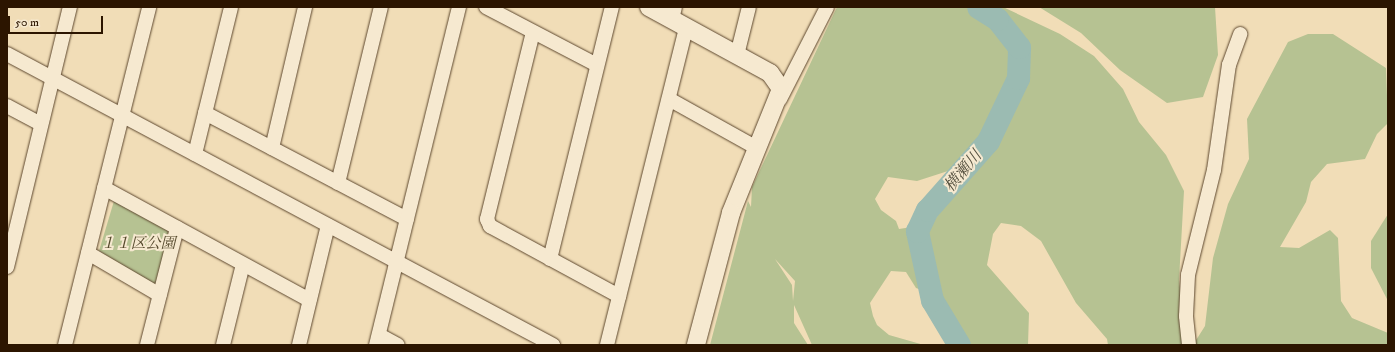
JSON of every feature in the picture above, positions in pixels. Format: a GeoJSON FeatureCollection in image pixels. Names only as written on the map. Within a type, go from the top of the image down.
{"type":"FeatureCollection","features":[{"type":"Feature","properties":{"kind":"street"},"geometry":{"type":"LineString","coordinates":[[7,267],[70,7]]}},
{"type":"Feature","properties":{"kind":"street"},"geometry":{"type":"LineString","coordinates":[[65,345],[149,7]]}},
{"type":"Feature","properties":{"kind":"street"},"geometry":{"type":"LineString","coordinates":[[195,154],[231,7]]}},
{"type":"Feature","properties":{"kind":"street"},"geometry":{"type":"LineString","coordinates":[[272,148],[305,7]]}},
{"type":"Feature","properties":{"kind":"street"},"geometry":{"type":"LineString","coordinates":[[338,183],[381,7]]}},
{"type":"Feature","properties":{"kind":"street"},"geometry":{"type":"LineString","coordinates":[[398,345],[377,340],[459,7]]}},
{"type":"Feature","properties":{"kind":"street"},"geometry":{"type":"LineString","coordinates":[[486,7],[597,66]]}},
{"type":"Feature","properties":{"kind":"street"},"geometry":{"type":"LineString","coordinates":[[550,259],[612,7]]}},
{"type":"Feature","properties":{"kind":"street"},"geometry":{"type":"LineString","coordinates":[[649,7],[678,18],[737,55],[775,76],[781,89],[779,100]]}},
{"type":"Feature","properties":{"kind":"street"},"geometry":{"type":"LineString","coordinates":[[737,55],[749,7]]}},
{"type":"Feature","properties":{"kind":"street"},"geometry":{"type":"LineString","coordinates":[[696,345],[731,213],[757,148],[779,100],[827,7]]}},
{"type":"Feature","properties":{"kind":"street"},"geometry":{"type":"LineString","coordinates":[[607,345],[669,99],[678,18]]}},
{"type":"Feature","properties":{"kind":"street"},"geometry":{"type":"LineString","coordinates":[[533,32],[487,219],[490,226],[619,296]]}},
{"type":"Feature","properties":{"kind":"street"},"geometry":{"type":"LineString","coordinates":[[1189,345],[1186,308],[1188,274],[1214,170],[1229,65],[1240,34]]}},
{"type":"Feature","properties":{"kind":"street"},"geometry":{"type":"LineString","coordinates":[[7,54],[553,345]]}},
{"type":"Feature","properties":{"kind":"street"},"geometry":{"type":"LineString","coordinates":[[669,99],[757,148]]}},
{"type":"Feature","properties":{"kind":"street"},"geometry":{"type":"LineString","coordinates":[[7,106],[41,124]]}},
{"type":"Feature","properties":{"kind":"street"},"geometry":{"type":"LineString","coordinates":[[205,113],[407,220]]}},
{"type":"Feature","properties":{"kind":"street"},"geometry":{"type":"LineString","coordinates":[[104,188],[309,300]]}},
{"type":"Feature","properties":{"kind":"street"},"geometry":{"type":"LineString","coordinates":[[299,345],[328,225]]}},
{"type":"Feature","properties":{"kind":"street"},"geometry":{"type":"LineString","coordinates":[[147,345],[177,228]]}},
{"type":"Feature","properties":{"kind":"street"},"geometry":{"type":"LineString","coordinates":[[88,253],[160,295]]}},
{"type":"Feature","properties":{"kind":"street"},"geometry":{"type":"LineString","coordinates":[[223,345],[243,264]]}},
{"type":"Feature","properties":{"kind":"green space"},"geometry":{"type":"Polygon","coordinates":[[[837,7],[1003,7],[1060,34],[1094,56],[1123,89],[1139,122],[1166,155],[1184,191],[1179,280],[1187,345],[1108,345],[1107,339],[1076,303],[1041,241],[1021,226],[1001,223],[993,234],[987,265],[1029,313],[1028,345],[949,345],[934,318],[934,311],[948,314],[929,267],[926,231],[958,189],[948,171],[917,181],[888,177],[875,199],[881,210],[896,221],[899,229],[918,226],[921,237],[914,249],[915,261],[941,297],[916,288],[906,272],[891,271],[870,303],[873,316],[877,325],[889,335],[924,345],[812,345],[794,305],[794,323],[808,345],[710,345],[748,201],[751,207],[752,187],[837,7]],[[775,259],[792,285],[793,301],[795,281],[775,259]]]}},
{"type":"Feature","properties":{"kind":"green space"},"geometry":{"type":"Polygon","coordinates":[[[1039,7],[1215,7],[1218,55],[1203,97],[1167,103],[1120,70],[1081,33],[1039,7]]]}},
{"type":"Feature","properties":{"kind":"green space"},"geometry":{"type":"Polygon","coordinates":[[[1308,34],[1333,34],[1386,68],[1388,123],[1377,134],[1365,159],[1327,164],[1311,182],[1306,202],[1280,247],[1299,248],[1330,230],[1338,238],[1341,301],[1352,318],[1388,333],[1388,345],[1193,345],[1205,326],[1213,258],[1228,204],[1249,159],[1247,119],[1288,42],[1308,34]]]}},
{"type":"Feature","properties":{"kind":"green space","name":"１１区公園"},"geometry":{"type":"Polygon","coordinates":[[[114,201],[169,231],[156,285],[99,251],[114,201]]]}},
{"type":"Feature","properties":{"kind":"green space"},"geometry":{"type":"Polygon","coordinates":[[[1388,214],[1388,301],[1371,268],[1371,241],[1388,214]]]}},
{"type":"Feature","properties":{"kind":"waterway","name":"横瀬川"},"geometry":{"type":"LineString","coordinates":[[959,345],[932,300],[917,231],[927,210],[988,141],[1018,78],[1019,47],[997,19],[978,7]]}}]}
